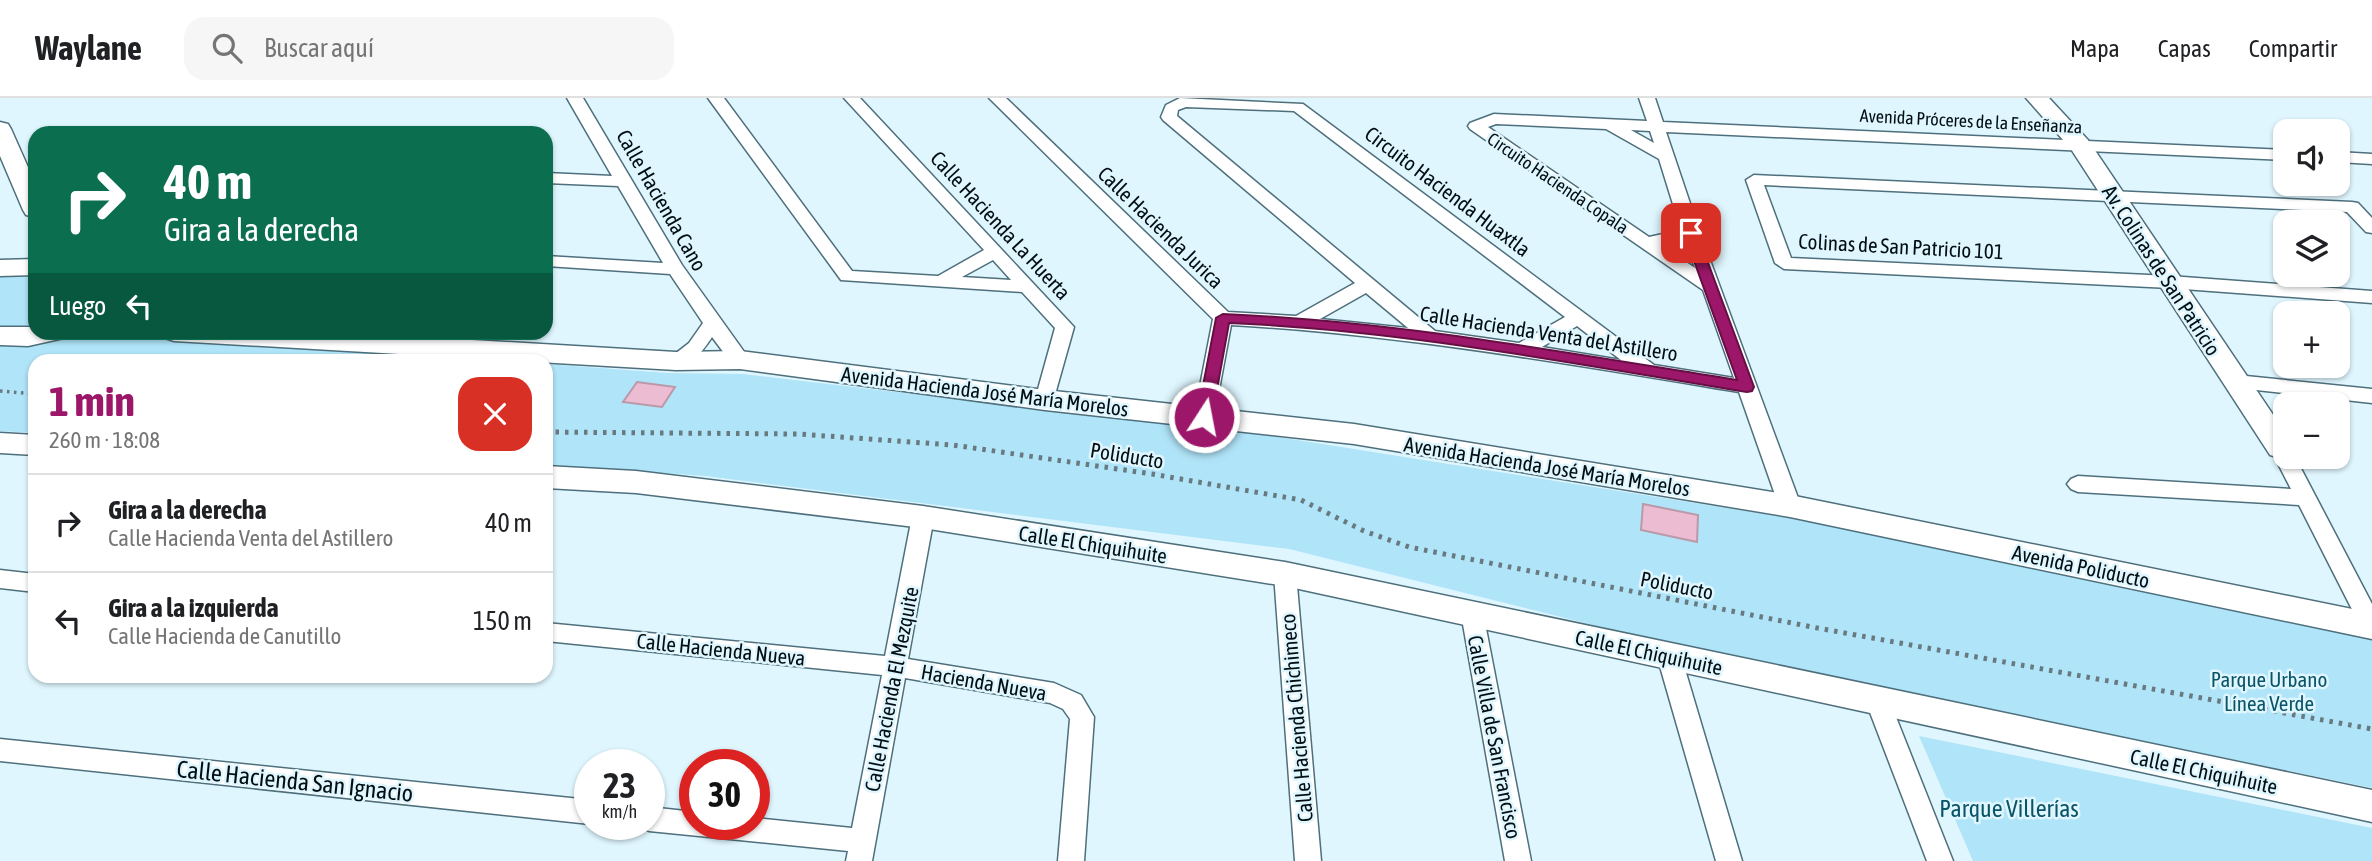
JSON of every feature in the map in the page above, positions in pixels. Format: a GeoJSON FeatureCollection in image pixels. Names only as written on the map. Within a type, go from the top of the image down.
{"type":"FeatureCollection","features":[{"type":"Feature","properties":{"kind":"main road","name":"Av. Colinas de San Patricio"},"geometry":{"type":"LineString","coordinates":[[2037,98],[2080,145],[2273,438]]}},
{"type":"Feature","properties":{"kind":"main road"},"geometry":{"type":"LineString","coordinates":[[0,128],[28,194]]}},
{"type":"Feature","properties":{"kind":"main road"},"geometry":{"type":"LineString","coordinates":[[0,268],[28,267]]}},
{"type":"Feature","properties":{"kind":"main road"},"geometry":{"type":"LineString","coordinates":[[0,336],[28,334]]}},
{"type":"Feature","properties":{"kind":"main road"},"geometry":{"type":"LineString","coordinates":[[0,357],[28,337]]}},
{"type":"Feature","properties":{"kind":"main road","name":"Avenida Hacienda José María Morelos"},"geometry":{"type":"LineString","coordinates":[[312,340],[676,361],[740,360],[1045,400],[1354,434],[1790,506]]}},
{"type":"Feature","properties":{"kind":"main road"},"geometry":{"type":"LineString","coordinates":[[0,443],[28,445]]}},
{"type":"Feature","properties":{"kind":"main road"},"geometry":{"type":"LineString","coordinates":[[553,477],[636,482],[923,517]]}},
{"type":"Feature","properties":{"kind":"main road","name":"Avenida Poliducto"},"geometry":{"type":"LineString","coordinates":[[1790,506],[2372,626]]}},
{"type":"Feature","properties":{"kind":"main road","name":"Calle El Chiquihuite"},"geometry":{"type":"LineString","coordinates":[[923,517],[1285,574],[2372,806]]}},
{"type":"Feature","properties":{"kind":"street","name":"Calle Hacienda Cano"},"geometry":{"type":"LineString","coordinates":[[575,98],[674,270],[711,325],[740,360]]}},
{"type":"Feature","properties":{"kind":"street"},"geometry":{"type":"LineString","coordinates":[[716,98],[847,276],[1029,287]]}},
{"type":"Feature","properties":{"kind":"street","name":"Calle Hacienda La Huerta"},"geometry":{"type":"LineString","coordinates":[[852,98],[1065,327],[1045,400]]}},
{"type":"Feature","properties":{"kind":"street","name":"Calle Hacienda Jurica"},"geometry":{"type":"LineString","coordinates":[[997,98],[1223,318],[1204,417]]}},
{"type":"Feature","properties":{"kind":"street"},"geometry":{"type":"LineString","coordinates":[[1647,98],[1691,233],[1790,506]]}},
{"type":"Feature","properties":{"kind":"street","name":"Circuito Hacienda Huaxtla"},"geometry":{"type":"LineString","coordinates":[[1429,336],[1169,117],[1171,108],[1183,102],[1298,107],[1650,372]]}},
{"type":"Feature","properties":{"kind":"street","name":"Circuito Hacienda Copala"},"geometry":{"type":"LineString","coordinates":[[1655,125],[1494,118],[1476,126],[1710,287]]}},
{"type":"Feature","properties":{"kind":"street","name":"Circuito Hacienda Copala"},"geometry":{"type":"LineString","coordinates":[[1608,123],[1667,157]]}},
{"type":"Feature","properties":{"kind":"street","name":"Avenida Próceres de la Enseñanza"},"geometry":{"type":"LineString","coordinates":[[1655,125],[2273,154]]}},
{"type":"Feature","properties":{"kind":"street"},"geometry":{"type":"LineString","coordinates":[[2350,158],[2372,159]]}},
{"type":"Feature","properties":{"kind":"street"},"geometry":{"type":"LineString","coordinates":[[553,178],[625,181]]}},
{"type":"Feature","properties":{"kind":"street","name":"Colinas de San Patricio 101"},"geometry":{"type":"LineString","coordinates":[[2113,195],[1754,180],[1784,263],[2170,282]]}},
{"type":"Feature","properties":{"kind":"street"},"geometry":{"type":"LineString","coordinates":[[2113,195],[2352,207],[2372,228]]}},
{"type":"Feature","properties":{"kind":"street","name":"Circuito Hacienda Copala"},"geometry":{"type":"LineString","coordinates":[[1646,243],[1691,233]]}},
{"type":"Feature","properties":{"kind":"street"},"geometry":{"type":"LineString","coordinates":[[940,282],[996,251]]}},
{"type":"Feature","properties":{"kind":"street"},"geometry":{"type":"LineString","coordinates":[[553,261],[674,270]]}},
{"type":"Feature","properties":{"kind":"street"},"geometry":{"type":"LineString","coordinates":[[2170,282],[2372,297]]}},
{"type":"Feature","properties":{"kind":"street"},"geometry":{"type":"LineString","coordinates":[[1302,321],[1368,284]]}},
{"type":"Feature","properties":{"kind":"street","name":"Calle Hacienda Venta del Astillero"},"geometry":{"type":"LineString","coordinates":[[1223,318],[1302,321],[1429,336],[1747,387]]}},
{"type":"Feature","properties":{"kind":"street"},"geometry":{"type":"LineString","coordinates":[[1521,351],[1577,318]]}},
{"type":"Feature","properties":{"kind":"street"},"geometry":{"type":"LineString","coordinates":[[676,361],[696,348],[711,325]]}},
{"type":"Feature","properties":{"kind":"street"},"geometry":{"type":"LineString","coordinates":[[2236,382],[2372,396]]}},
{"type":"Feature","properties":{"kind":"street"},"geometry":{"type":"LineString","coordinates":[[2291,469],[2372,626]]}},
{"type":"Feature","properties":{"kind":"street"},"geometry":{"type":"LineString","coordinates":[[2078,484],[2306,498]]}},
{"type":"Feature","properties":{"kind":"street","name":"Calle Hacienda El Mezquite"},"geometry":{"type":"LineString","coordinates":[[861,851],[923,517]]}},
{"type":"Feature","properties":{"kind":"street","name":"Calle Hacienda Chichimeco"},"geometry":{"type":"LineString","coordinates":[[1285,574],[1308,861]]}},
{"type":"Feature","properties":{"kind":"street"},"geometry":{"type":"LineString","coordinates":[[0,579],[28,582]]}},
{"type":"Feature","properties":{"kind":"street","name":"Calle Villa de San Francisco"},"geometry":{"type":"LineString","coordinates":[[1472,613],[1518,861]]}},
{"type":"Feature","properties":{"kind":"street","name":"Calle Hacienda Nueva"},"geometry":{"type":"LineString","coordinates":[[553,633],[895,667]]}},
{"type":"Feature","properties":{"kind":"street"},"geometry":{"type":"LineString","coordinates":[[1669,656],[1729,861]]}},
{"type":"Feature","properties":{"kind":"street","name":"Hacienda Nueva"},"geometry":{"type":"LineString","coordinates":[[895,667],[1054,693],[1072,702],[1082,717],[1071,861]]}},
{"type":"Feature","properties":{"kind":"street"},"geometry":{"type":"LineString","coordinates":[[1878,702],[1940,861]]}},
{"type":"Feature","properties":{"kind":"street","name":"Calle Hacienda San Ignacio"},"geometry":{"type":"LineString","coordinates":[[0,750],[574,810]]}},
{"type":"Feature","properties":{"kind":"street"},"geometry":{"type":"LineString","coordinates":[[770,836],[861,851]]}},
{"type":"Feature","properties":{"kind":"path"},"geometry":{"type":"LineString","coordinates":[[0,391],[28,393]]}},
{"type":"Feature","properties":{"kind":"path","name":"Poliducto"},"geometry":{"type":"LineString","coordinates":[[553,432],[798,434],[940,444],[1152,474],[1301,500],[1364,531],[1409,547],[1812,627],[2372,729]]}},
{"type":"Feature","properties":{"kind":"green space"},"geometry":{"type":"Polygon","coordinates":[[[28,265],[28,340],[211,340],[408,354],[28,354],[28,433],[0,431],[0,268],[28,265]]]}},
{"type":"Feature","properties":{"kind":"green space","name":"Parque Urbano Línea Verde"},"geometry":{"type":"Polygon","coordinates":[[[553,365],[668,373],[743,374],[1272,436],[1790,518],[2372,636],[2372,788],[1665,643],[1289,549],[705,476],[553,465],[553,365]]]}},
{"type":"Feature","properties":{"kind":"green space","name":"Parque Villerías"},"geometry":{"type":"Polygon","coordinates":[[[1919,736],[2372,828],[2372,861],[1973,861],[1919,736]]]}},
{"type":"Feature","properties":{"kind":"building"},"geometry":{"type":"Polygon","coordinates":[[[637,382],[675,387],[662,407],[623,402],[637,382]]]}},
{"type":"Feature","properties":{"kind":"building"},"geometry":{"type":"Polygon","coordinates":[[[1643,504],[1698,515],[1697,542],[1641,530],[1643,504]]]}},
{"type":"Feature","properties":{"kind":"route"},"geometry":{"type":"LineString","coordinates":[[1204,417],[1223,318],[1302,321],[1429,336],[1747,387],[1691,233]]}}]}
